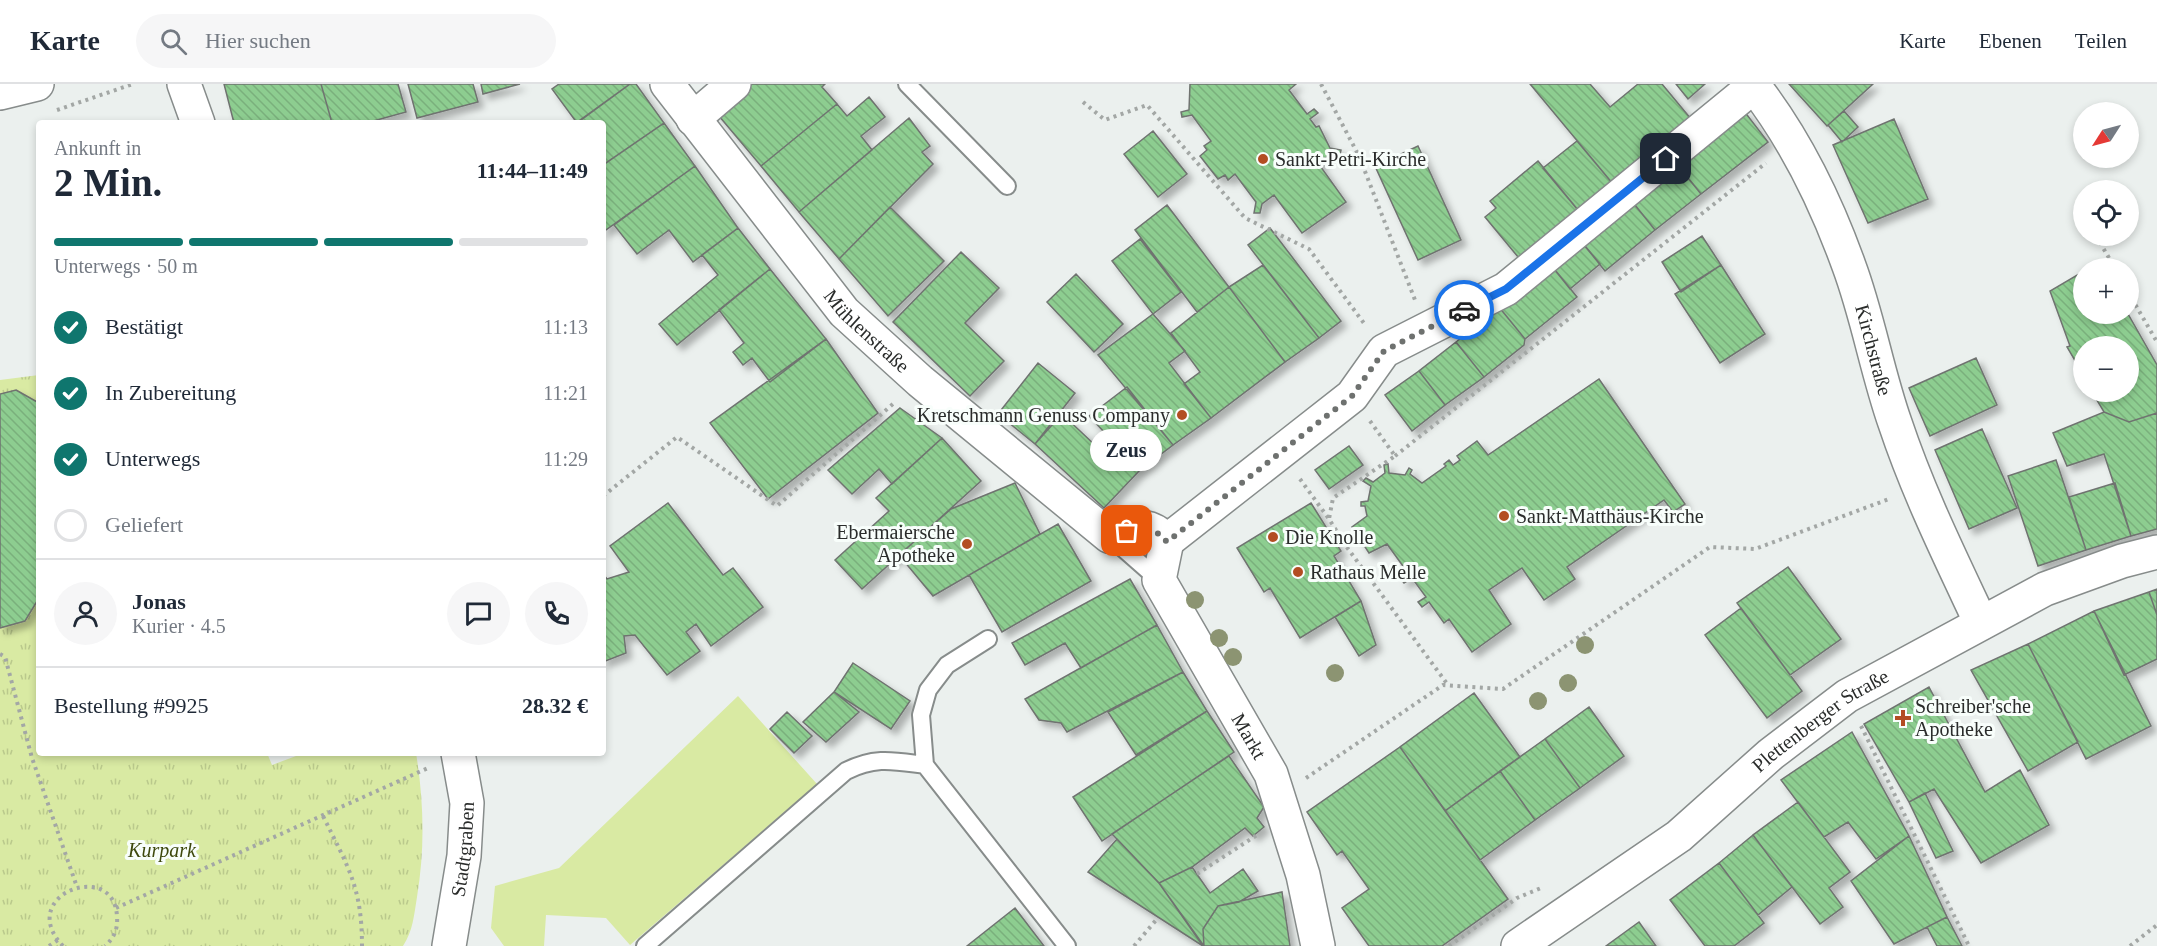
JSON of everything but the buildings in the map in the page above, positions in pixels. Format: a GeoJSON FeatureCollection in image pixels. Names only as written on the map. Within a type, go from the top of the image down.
{"type":"FeatureCollection","features":[{"type":"Feature","properties":{"kind":"street"},"geometry":{"type":"LineString","coordinates":[[184,84],[197,120]]}},
{"type":"Feature","properties":{"kind":"street","name":"Mühlenstraße"},"geometry":{"type":"LineString","coordinates":[[667,84],[844,312],[920,381],[1109,536]]}},
{"type":"Feature","properties":{"kind":"street"},"geometry":{"type":"LineString","coordinates":[[693,119],[734,84]]}},
{"type":"Feature","properties":{"kind":"street"},"geometry":{"type":"LineString","coordinates":[[1159,580],[1167,542],[1352,396],[1384,351],[1506,289],[1754,85]]}},
{"type":"Feature","properties":{"kind":"street","name":"Kirchstraße"},"geometry":{"type":"LineString","coordinates":[[1754,85],[1776,114],[1818,191],[1850,268],[1894,421],[1917,488],[1982,623]]}},
{"type":"Feature","properties":{"kind":"street"},"geometry":{"type":"LineString","coordinates":[[0,93],[44,98]]}},
{"type":"Feature","properties":{"kind":"street"},"geometry":{"type":"LineString","coordinates":[[1109,536],[1145,526],[1155,529],[1167,542]]}},
{"type":"Feature","properties":{"kind":"street","name":"Plettenberger Straße"},"geometry":{"type":"LineString","coordinates":[[1518,946],[1678,836],[1771,754],[1847,696],[2045,589],[2122,561],[2157,552]]}},
{"type":"Feature","properties":{"kind":"street","name":"Markt"},"geometry":{"type":"LineString","coordinates":[[1159,580],[1271,774],[1303,875],[1318,946]]}},
{"type":"Feature","properties":{"kind":"street","name":"Stadtgraben"},"geometry":{"type":"LineString","coordinates":[[447,758],[466,813],[464,856],[449,946]]}},
{"type":"Feature","properties":{"kind":"lane"},"geometry":{"type":"LineString","coordinates":[[907,84],[1007,186]]}},
{"type":"Feature","properties":{"kind":"lane"},"geometry":{"type":"LineString","coordinates":[[1109,536],[1159,580]]}},
{"type":"Feature","properties":{"kind":"lane"},"geometry":{"type":"LineString","coordinates":[[988,639],[947,665],[928,690],[921,715],[925,765],[1067,946]]}},
{"type":"Feature","properties":{"kind":"lane"},"geometry":{"type":"LineString","coordinates":[[645,946],[846,771],[864,762],[886,759],[925,765]]}},
{"type":"Feature","properties":{"kind":"path"},"geometry":{"type":"LineString","coordinates":[[44,98],[133,84]]}},
{"type":"Feature","properties":{"kind":"path"},"geometry":{"type":"LineString","coordinates":[[1321,84],[1359,156],[1427,329]]}},
{"type":"Feature","properties":{"kind":"path"},"geometry":{"type":"LineString","coordinates":[[1083,102],[1105,120],[1147,105],[1245,218],[1309,249],[1384,351]]}},
{"type":"Feature","properties":{"kind":"path"},"geometry":{"type":"LineString","coordinates":[[1329,519],[1332,498],[1395,456],[1792,142]]}},
{"type":"Feature","properties":{"kind":"path"},"geometry":{"type":"LineString","coordinates":[[2139,311],[2157,342]]}},
{"type":"Feature","properties":{"kind":"path"},"geometry":{"type":"LineString","coordinates":[[606,494],[677,437],[777,506],[920,381]]}},
{"type":"Feature","properties":{"kind":"path"},"geometry":{"type":"LineString","coordinates":[[1376,430],[1395,456]]}},
{"type":"Feature","properties":{"kind":"path"},"geometry":{"type":"LineString","coordinates":[[1302,482],[1448,685]]}},
{"type":"Feature","properties":{"kind":"path"},"geometry":{"type":"LineString","coordinates":[[1887,489],[1893,504]]}},
{"type":"Feature","properties":{"kind":"path"},"geometry":{"type":"LineString","coordinates":[[1197,874],[1443,685],[1503,689],[1710,547],[1755,549],[1891,498]]}},
{"type":"Feature","properties":{"kind":"path"},"geometry":{"type":"LineString","coordinates":[[0,654],[5,657],[32,759],[77,887]]}},
{"type":"Feature","properties":{"kind":"path"},"geometry":{"type":"LineString","coordinates":[[1847,696],[1969,946]]}},
{"type":"Feature","properties":{"kind":"path"},"geometry":{"type":"LineString","coordinates":[[117,908],[447,758]]}},
{"type":"Feature","properties":{"kind":"path"},"geometry":{"type":"LineString","coordinates":[[322,816],[353,875],[362,910],[362,946]]}},
{"type":"Feature","properties":{"kind":"path"},"geometry":{"type":"LineString","coordinates":[[63,946],[51,927],[53,906],[67,891],[88,886],[107,895],[117,908],[117,925],[114,935],[105,946]]}},
{"type":"Feature","properties":{"kind":"path"},"geometry":{"type":"LineString","coordinates":[[1449,946],[1517,898],[1546,886]]}},
{"type":"Feature","properties":{"kind":"path"},"geometry":{"type":"LineString","coordinates":[[1134,946],[1157,919]]}},
{"type":"Feature","properties":{"kind":"path"},"geometry":{"type":"LineString","coordinates":[[2130,946],[2157,925]]}},
{"type":"Feature","properties":{"kind":"path"},"geometry":{"type":"LineString","coordinates":[[50,946],[58,940]]}},
{"type":"Feature","properties":{"kind":"green space","name":"Kurpark"},"geometry":{"type":"Polygon","coordinates":[[[36,375],[36,756],[268,756],[272,765],[296,756],[416,756],[422,807],[420,879],[413,923],[403,946],[0,946],[0,380],[36,375]]]}},
{"type":"Feature","properties":{"kind":"green space"},"geometry":{"type":"Polygon","coordinates":[[[738,696],[817,784],[630,945],[606,918],[546,915],[544,946],[504,946],[491,928],[495,886],[559,868],[738,696]]]}},
{"type":"Feature","properties":{"kind":"way so far"},"geometry":{"type":"LineString","coordinates":[[1127,531],[1145,526],[1155,529],[1167,542],[1352,396],[1384,351],[1464,310]]}},
{"type":"Feature","properties":{"kind":"place","name":"Sankt-Petri-Kirche"},"geometry":{"type":"Point","coordinates":[1263,159]}},
{"type":"Feature","properties":{"kind":"place","name":"Kretschmann Genuss Company"},"geometry":{"type":"Point","coordinates":[1182,415]}},
{"type":"Feature","properties":{"kind":"place","name":"Sankt-Matthäus-Kirche"},"geometry":{"type":"Point","coordinates":[1504,516]}},
{"type":"Feature","properties":{"kind":"place","name":"Zeus"},"geometry":{"type":"Point","coordinates":[1127,531]}},
{"type":"Feature","properties":{"kind":"place","name":"Die Knolle"},"geometry":{"type":"Point","coordinates":[1273,537]}},
{"type":"Feature","properties":{"kind":"place","name":"Ebermaiersche Apotheke"},"geometry":{"type":"Point","coordinates":[967,544]}},
{"type":"Feature","properties":{"kind":"place","name":"Rathaus Melle"},"geometry":{"type":"Point","coordinates":[1298,572]}},
{"type":"Feature","properties":{"kind":"place","name":"Schreiber'sche Apotheke"},"geometry":{"type":"Point","coordinates":[1903,718]}},
{"type":"Feature","properties":{"kind":"route"},"geometry":{"type":"LineString","coordinates":[[1464,310],[1506,289],[1666,159]]}}]}
